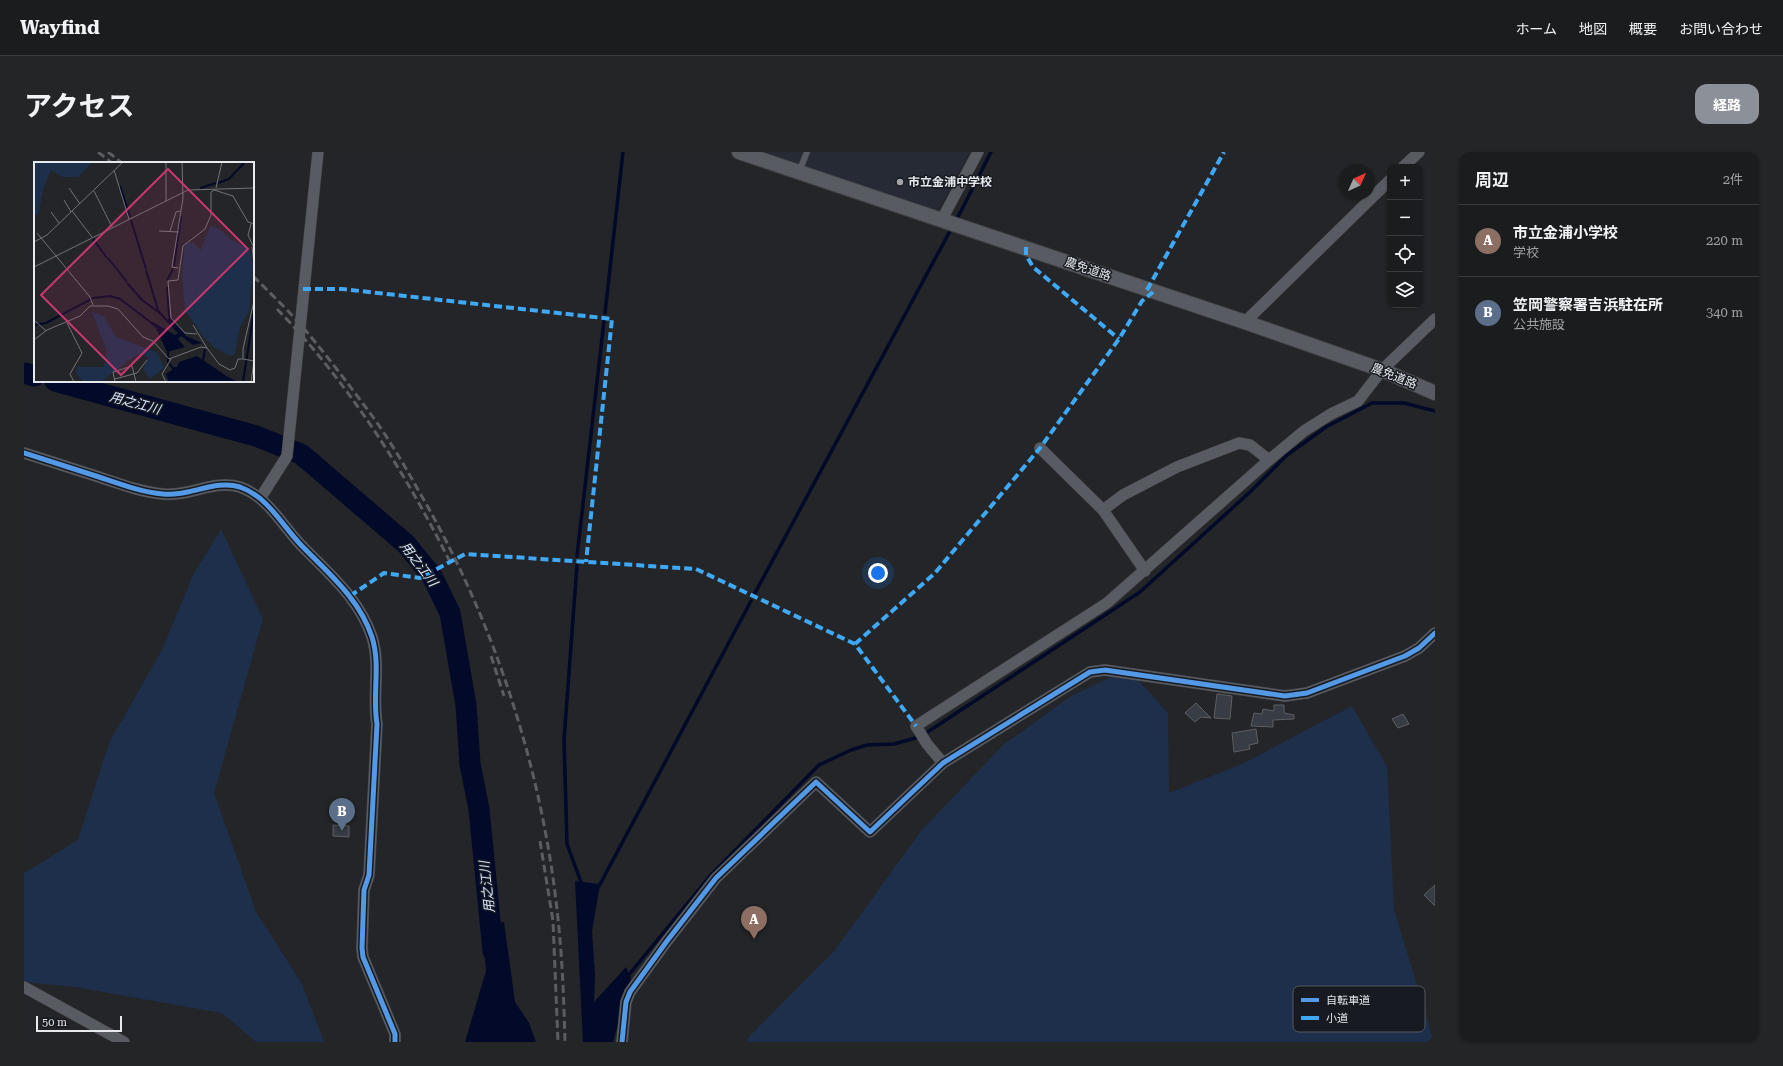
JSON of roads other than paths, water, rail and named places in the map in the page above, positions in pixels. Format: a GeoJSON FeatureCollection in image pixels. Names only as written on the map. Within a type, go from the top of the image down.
{"type":"FeatureCollection","features":[{"type":"Feature","properties":{"kind":"street"},"geometry":{"type":"LineString","coordinates":[[261,498],[287,456],[318,152]]}},
{"type":"Feature","properties":{"kind":"street","name":"農免道路"},"geometry":{"type":"LineString","coordinates":[[739,152],[941,221],[1026,247],[1245,322],[1382,370],[1435,393]]}},
{"type":"Feature","properties":{"kind":"street"},"geometry":{"type":"LineString","coordinates":[[941,221],[978,152]]}},
{"type":"Feature","properties":{"kind":"street"},"geometry":{"type":"LineString","coordinates":[[1406,164],[1419,152]]}},
{"type":"Feature","properties":{"kind":"street"},"geometry":{"type":"LineString","coordinates":[[1245,322],[1387,183]]}},
{"type":"Feature","properties":{"kind":"street"},"geometry":{"type":"LineString","coordinates":[[942,762],[927,744],[916,726],[1095,613],[1304,431],[1331,414],[1358,401],[1382,370],[1435,319]]}},
{"type":"Feature","properties":{"kind":"street"},"geometry":{"type":"LineString","coordinates":[[1102,510],[1123,495],[1177,467],[1239,443],[1250,445],[1269,460]]}},
{"type":"Feature","properties":{"kind":"street"},"geometry":{"type":"LineString","coordinates":[[1040,448],[1102,510],[1145,571]]}},
{"type":"Feature","properties":{"kind":"street"},"geometry":{"type":"LineString","coordinates":[[24,453],[128,487],[162,494],[178,495],[227,484],[241,488],[261,498],[300,544],[339,582],[350,596],[372,637],[377,662],[376,724],[369,875],[364,890],[362,948],[363,957],[395,1034],[395,1042]]}},
{"type":"Feature","properties":{"kind":"street"},"geometry":{"type":"LineString","coordinates":[[622,1042],[626,1002],[630,992],[667,941],[716,878],[816,782],[870,832],[942,762],[1090,672],[1105,670],[1285,696],[1307,692],[1405,656],[1419,648],[1435,633]]}},
{"type":"Feature","properties":{"kind":"street"},"geometry":{"type":"LineString","coordinates":[[24,987],[124,1042]]}},
{"type":"Feature","properties":{"kind":"lane"},"geometry":{"type":"LineString","coordinates":[[799,172],[807,152]]}},
{"type":"Feature","properties":{"kind":"waterway"},"geometry":{"type":"LineString","coordinates":[[605,313],[623,152]]}},
{"type":"Feature","properties":{"kind":"waterway"},"geometry":{"type":"LineString","coordinates":[[958,217],[991,152]]}},
{"type":"Feature","properties":{"kind":"waterway"},"geometry":{"type":"LineString","coordinates":[[755,593],[950,231]]}},
{"type":"Feature","properties":{"kind":"waterway"},"geometry":{"type":"LineString","coordinates":[[577,556],[604,321]]}},
{"type":"Feature","properties":{"kind":"waterway","name":"用之江川"},"geometry":{"type":"LineString","coordinates":[[24,373],[34,376]]}},
{"type":"Feature","properties":{"kind":"waterway","name":"用之江川"},"geometry":{"type":"LineString","coordinates":[[59,382],[256,436],[301,454],[406,544],[432,576],[450,613],[466,705],[470,764],[479,809],[493,951]]}},
{"type":"Feature","properties":{"kind":"waterway"},"geometry":{"type":"LineString","coordinates":[[926,733],[1140,592],[1250,492],[1287,455],[1326,427],[1372,403],[1404,403],[1435,411]]}},
{"type":"Feature","properties":{"kind":"waterway"},"geometry":{"type":"LineString","coordinates":[[577,565],[564,740],[567,844],[582,885]]}},
{"type":"Feature","properties":{"kind":"waterway"},"geometry":{"type":"LineString","coordinates":[[598,888],[751,601]]}},
{"type":"Feature","properties":{"kind":"waterway"},"geometry":{"type":"LineString","coordinates":[[627,977],[710,876],[819,765],[851,750],[867,745],[894,744],[919,737]]}},
{"type":"Feature","properties":{"kind":"railway"},"geometry":{"type":"LineString","coordinates":[[98,152],[111,162]]}},
{"type":"Feature","properties":{"kind":"railway"},"geometry":{"type":"LineString","coordinates":[[108,152],[121,162]]}},
{"type":"Feature","properties":{"kind":"railway"},"geometry":{"type":"LineString","coordinates":[[254,277],[301,325],[349,385],[385,435],[411,477],[446,540],[494,649],[514,706],[530,763],[543,822],[553,881],[560,940],[565,1042]]}},
{"type":"Feature","properties":{"kind":"railway"},"geometry":{"type":"LineString","coordinates":[[277,309],[328,367],[374,430],[415,496],[451,564]]}},
{"type":"Feature","properties":{"kind":"railway"},"geometry":{"type":"LineString","coordinates":[[491,656],[504,696]]}},
{"type":"Feature","properties":{"kind":"railway"},"geometry":{"type":"LineString","coordinates":[[540,841],[553,921],[558,1042]]}},
{"type":"Feature","properties":{"kind":"place","name":"市立金浦中学校"},"geometry":{"type":"Point","coordinates":[900,182]}},
{"type":"Feature","properties":{"kind":"place","name":"笠岡警察署吉浜駐在所"},"geometry":{"type":"Point","coordinates":[342,831]}},
{"type":"Feature","properties":{"kind":"place","name":"市立金浦小学校"},"geometry":{"type":"Point","coordinates":[754,939]}}]}
